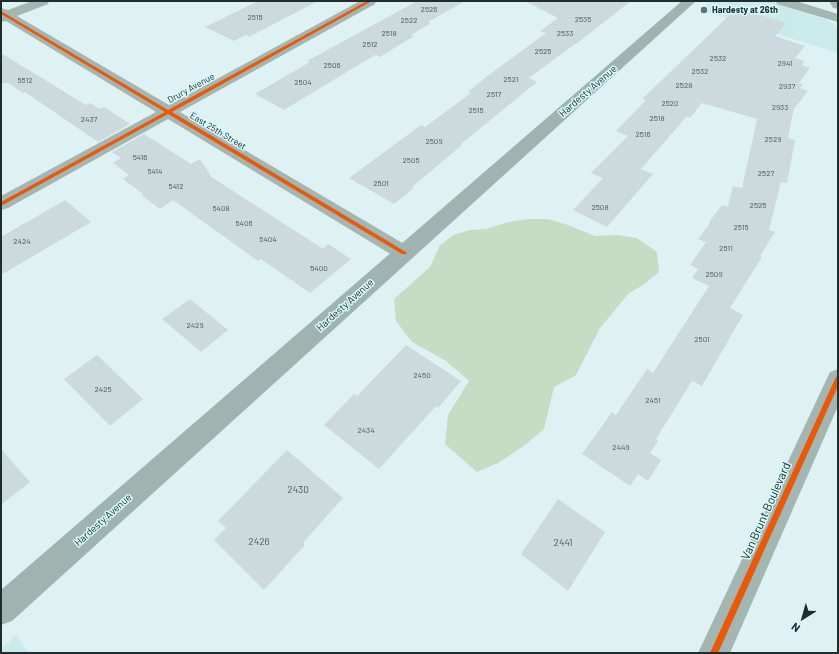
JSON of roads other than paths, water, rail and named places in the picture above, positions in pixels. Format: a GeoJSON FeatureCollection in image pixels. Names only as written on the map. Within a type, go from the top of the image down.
{"type":"FeatureCollection","features":[{"type":"Feature","properties":{"kind":"main road","name":"Hardesty Avenue"},"geometry":{"type":"LineString","coordinates":[[1,610],[690,1]]}},
{"type":"Feature","properties":{"kind":"street"},"geometry":{"type":"LineString","coordinates":[[3,15],[43,1]]}},
{"type":"Feature","properties":{"kind":"street","name":"Drury Avenue"},"geometry":{"type":"LineString","coordinates":[[1,204],[370,1]]}},
{"type":"Feature","properties":{"kind":"street"},"geometry":{"type":"LineString","coordinates":[[782,1],[838,18]]}},
{"type":"Feature","properties":{"kind":"street"},"geometry":{"type":"LineString","coordinates":[[835,1],[838,5]]}},
{"type":"Feature","properties":{"kind":"street","name":"East 25th Street"},"geometry":{"type":"LineString","coordinates":[[3,15],[404,253]]}},
{"type":"Feature","properties":{"kind":"street","name":"Van Brunt Boulevard"},"geometry":{"type":"LineString","coordinates":[[714,653],[838,379]]}},
{"type":"Feature","properties":{"kind":"place","name":"Hardesty at 26th"},"geometry":{"type":"Point","coordinates":[704,10]}}]}
